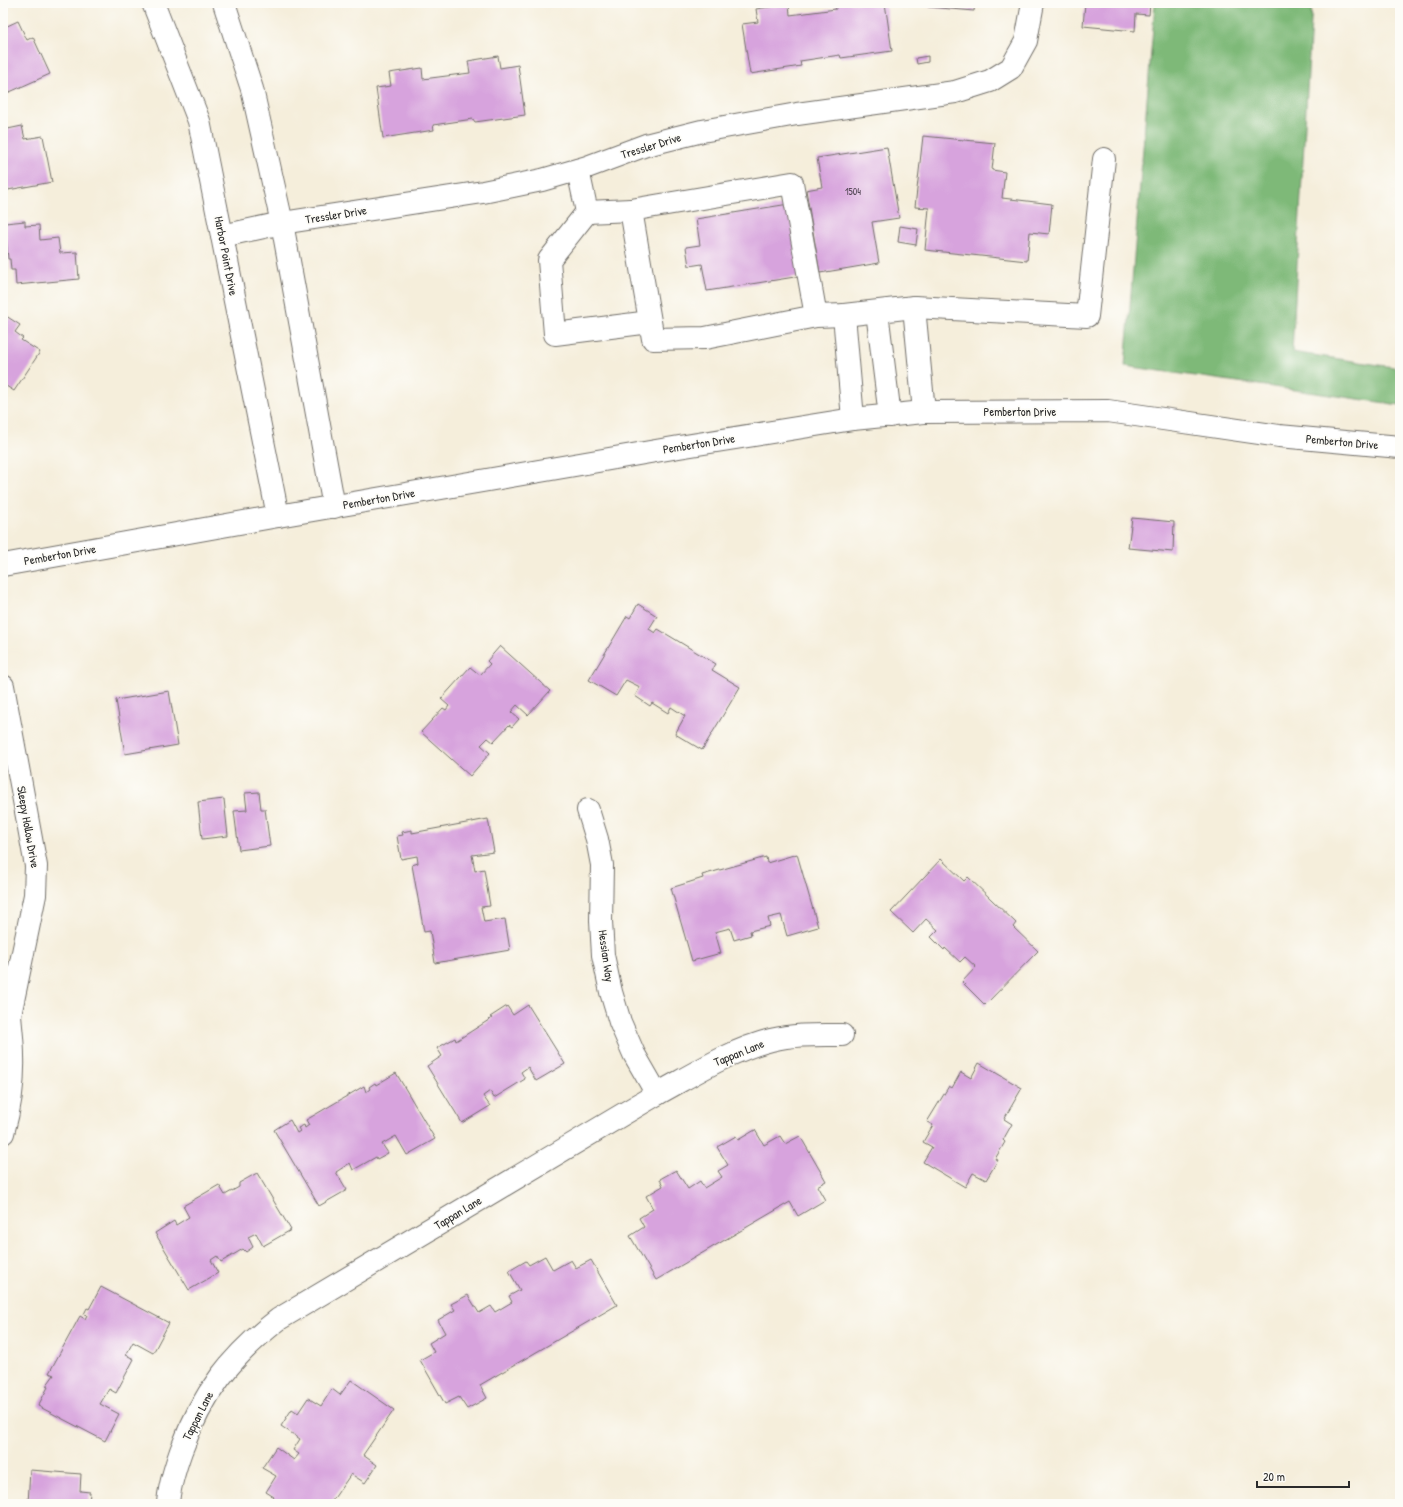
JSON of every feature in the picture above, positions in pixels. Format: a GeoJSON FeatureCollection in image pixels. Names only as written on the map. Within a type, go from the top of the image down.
{"type":"FeatureCollection","features":[{"type":"Feature","properties":{"kind":"street","name":"Harbor Point Drive"},"geometry":{"type":"LineString","coordinates":[[153,3],[199,121],[278,516]]}},
{"type":"Feature","properties":{"kind":"street"},"geometry":{"type":"LineString","coordinates":[[224,3],[252,89],[282,223],[334,507]]}},
{"type":"Feature","properties":{"kind":"street","name":"Tressler Drive"},"geometry":{"type":"LineString","coordinates":[[222,236],[282,223],[483,192],[542,180],[578,170],[646,145],[702,131],[797,114],[955,92],[990,81],[1011,68],[1026,41],[1033,3]]}},
{"type":"Feature","properties":{"kind":"street"},"geometry":{"type":"LineString","coordinates":[[631,210],[653,338],[705,338],[816,316],[877,312],[914,307],[1087,316],[1104,159]]}},
{"type":"Feature","properties":{"kind":"street"},"geometry":{"type":"LineString","coordinates":[[578,170],[587,212]]}},
{"type":"Feature","properties":{"kind":"street"},"geometry":{"type":"LineString","coordinates":[[650,322],[555,334],[549,260],[587,212],[631,210],[792,183],[816,316]]}},
{"type":"Feature","properties":{"kind":"street"},"geometry":{"type":"LineString","coordinates":[[914,307],[924,412]]}},
{"type":"Feature","properties":{"kind":"street"},"geometry":{"type":"LineString","coordinates":[[877,312],[890,416]]}},
{"type":"Feature","properties":{"kind":"street"},"geometry":{"type":"LineString","coordinates":[[844,315],[853,419]]}},
{"type":"Feature","properties":{"kind":"street","name":"Pemberton Drive"},"geometry":{"type":"LineString","coordinates":[[3,565],[679,447],[853,419],[924,412],[1108,411],[1279,436],[1400,447]]}},
{"type":"Feature","properties":{"kind":"street","name":"Sleepy Hollow Drive"},"geometry":{"type":"LineString","coordinates":[[3,686],[36,866],[35,895],[6,1010],[14,1056],[8,1114],[3,1133]]}},
{"type":"Feature","properties":{"kind":"street","name":"Hessian Way"},"geometry":{"type":"LineString","coordinates":[[588,810],[598,839],[602,865],[601,921],[603,955],[611,992],[620,1022],[634,1054],[657,1094]]}},
{"type":"Feature","properties":{"kind":"street","name":"Tappan Lane"},"geometry":{"type":"LineString","coordinates":[[168,1504],[176,1465],[187,1433],[202,1404],[218,1378],[241,1351],[279,1319],[298,1306],[657,1094],[709,1065],[772,1039],[842,1034]]}},
{"type":"Feature","properties":{"kind":"green space"},"geometry":{"type":"Polygon","coordinates":[[[1155,3],[1312,3],[1292,352],[1400,368],[1400,405],[1125,366],[1155,3]]]}},
{"type":"Feature","properties":{"kind":"building"},"geometry":{"type":"Polygon","coordinates":[[[835,3],[885,3],[892,51],[841,58],[840,55],[800,61],[801,66],[750,74],[742,24],[758,22],[756,9],[789,4],[790,15],[836,9],[835,3]]]}},
{"type":"Feature","properties":{"kind":"building"},"geometry":{"type":"Polygon","coordinates":[[[929,3],[975,3],[974,11],[928,7],[929,3]]]}},
{"type":"Feature","properties":{"kind":"building"},"geometry":{"type":"Polygon","coordinates":[[[1085,3],[1150,3],[1149,15],[1136,14],[1135,31],[1083,26],[1085,3]]]}},
{"type":"Feature","properties":{"kind":"building"},"geometry":{"type":"Polygon","coordinates":[[[18,21],[27,40],[33,37],[50,74],[3,95],[3,28],[18,21]]]}},
{"type":"Feature","properties":{"kind":"building"},"geometry":{"type":"Polygon","coordinates":[[[498,56],[500,68],[518,65],[525,115],[475,122],[473,119],[433,125],[434,130],[383,138],[376,88],[391,86],[389,73],[422,68],[423,79],[470,73],[468,61],[498,56]]]}},
{"type":"Feature","properties":{"kind":"building"},"geometry":{"type":"Polygon","coordinates":[[[928,56],[928,62],[917,64],[916,58],[928,56]]]}},
{"type":"Feature","properties":{"kind":"building"},"geometry":{"type":"Polygon","coordinates":[[[22,126],[25,139],[43,136],[52,182],[8,190],[6,177],[3,178],[3,130],[22,126]]]}},
{"type":"Feature","properties":{"kind":"building"},"geometry":{"type":"Polygon","coordinates":[[[923,136],[995,143],[992,170],[1005,172],[1002,198],[1052,204],[1049,234],[1030,232],[1027,261],[925,250],[929,208],[915,207],[923,136]]]}},
{"type":"Feature","properties":{"kind":"building"},"geometry":{"type":"Polygon","coordinates":[[[887,147],[899,218],[872,222],[879,263],[820,273],[806,190],[822,187],[817,158],[887,147]]]}},
{"type":"Feature","properties":{"kind":"building"},"geometry":{"type":"Polygon","coordinates":[[[789,204],[801,276],[707,291],[702,264],[689,266],[686,247],[700,245],[696,219],[789,204]]]}},
{"type":"Feature","properties":{"kind":"building"},"geometry":{"type":"Polygon","coordinates":[[[25,221],[25,226],[39,225],[40,240],[58,238],[60,253],[77,252],[79,279],[16,285],[15,270],[11,270],[10,259],[8,259],[5,223],[25,221]]]}},
{"type":"Feature","properties":{"kind":"building"},"geometry":{"type":"Polygon","coordinates":[[[900,226],[918,229],[916,245],[898,242],[900,226]]]}},
{"type":"Feature","properties":{"kind":"building"},"geometry":{"type":"Polygon","coordinates":[[[3,314],[20,325],[15,332],[23,338],[21,340],[40,352],[14,391],[3,384],[3,314]]]}},
{"type":"Feature","properties":{"kind":"building"},"geometry":{"type":"Polygon","coordinates":[[[1132,518],[1174,522],[1173,552],[1128,548],[1132,518]]]}},
{"type":"Feature","properties":{"kind":"building"},"geometry":{"type":"Polygon","coordinates":[[[638,604],[657,616],[649,629],[655,633],[658,629],[716,664],[712,670],[740,687],[702,750],[675,734],[685,716],[671,707],[668,713],[652,703],[650,706],[635,696],[640,687],[626,680],[616,696],[589,680],[627,616],[630,618],[638,604]]]}},
{"type":"Feature","properties":{"kind":"building"},"geometry":{"type":"Polygon","coordinates":[[[500,646],[550,691],[528,715],[517,705],[511,712],[519,719],[512,727],[509,725],[493,742],[488,738],[481,745],[490,753],[470,776],[421,732],[443,708],[446,710],[449,706],[441,699],[470,667],[480,675],[490,664],[487,661],[500,646]]]}},
{"type":"Feature","properties":{"kind":"building"},"geometry":{"type":"Polygon","coordinates":[[[169,691],[178,745],[125,754],[116,700],[169,691]]]}},
{"type":"Feature","properties":{"kind":"building"},"geometry":{"type":"Polygon","coordinates":[[[259,792],[261,809],[265,809],[270,846],[239,850],[234,811],[247,810],[245,793],[259,792]]]}},
{"type":"Feature","properties":{"kind":"building"},"geometry":{"type":"Polygon","coordinates":[[[224,799],[228,836],[202,839],[198,802],[224,799]]]}},
{"type":"Feature","properties":{"kind":"building"},"geometry":{"type":"Polygon","coordinates":[[[488,819],[494,852],[472,855],[475,871],[484,869],[490,906],[481,907],[484,922],[505,919],[510,950],[435,963],[430,931],[424,932],[412,865],[418,863],[417,856],[401,859],[397,836],[403,835],[402,832],[412,830],[412,833],[488,819]]]}},
{"type":"Feature","properties":{"kind":"building"},"geometry":{"type":"Polygon","coordinates":[[[797,854],[818,927],[787,936],[781,915],[768,918],[770,926],[750,931],[751,935],[734,940],[730,928],[715,932],[721,953],[692,961],[671,888],[703,878],[702,875],[766,857],[767,863],[797,854]]]}},
{"type":"Feature","properties":{"kind":"building"},"geometry":{"type":"Polygon","coordinates":[[[941,859],[964,881],[968,877],[1016,923],[1013,927],[1038,951],[985,1005],[962,982],[976,967],[965,957],[960,962],[945,948],[944,950],[931,937],[938,930],[926,919],[913,933],[891,912],[941,859]]]}},
{"type":"Feature","properties":{"kind":"building"},"geometry":{"type":"Polygon","coordinates":[[[528,1005],[565,1064],[536,1081],[528,1067],[521,1072],[525,1079],[494,1098],[490,1091],[483,1096],[490,1106],[462,1123],[427,1066],[442,1056],[437,1048],[455,1038],[456,1041],[492,1018],[490,1017],[507,1006],[513,1015],[528,1005]]]}},
{"type":"Feature","properties":{"kind":"building"},"geometry":{"type":"Polygon","coordinates":[[[979,1063],[1022,1088],[1004,1119],[1012,1124],[1003,1140],[1005,1142],[995,1159],[998,1160],[986,1180],[973,1173],[965,1187],[923,1162],[932,1147],[923,1142],[933,1125],[927,1122],[949,1086],[952,1088],[961,1072],[971,1078],[979,1063]]]}},
{"type":"Feature","properties":{"kind":"building"},"geometry":{"type":"Polygon","coordinates":[[[396,1073],[435,1139],[407,1155],[396,1136],[382,1144],[388,1153],[377,1159],[376,1157],[353,1170],[350,1163],[336,1172],[347,1190],[319,1206],[274,1130],[290,1120],[297,1133],[300,1131],[298,1128],[304,1125],[305,1128],[309,1125],[306,1120],[364,1086],[366,1092],[370,1089],[369,1087],[375,1083],[376,1085],[396,1073]]]}},
{"type":"Feature","properties":{"kind":"building"},"geometry":{"type":"Polygon","coordinates":[[[755,1130],[764,1145],[780,1136],[785,1144],[800,1136],[826,1181],[817,1186],[825,1200],[798,1216],[790,1202],[656,1280],[630,1236],[644,1227],[639,1218],[653,1209],[646,1196],[663,1186],[660,1179],[676,1170],[688,1189],[700,1181],[704,1188],[722,1177],[718,1171],[728,1165],[717,1147],[736,1136],[738,1140],[755,1130]]]}},
{"type":"Feature","properties":{"kind":"building"},"geometry":{"type":"Polygon","coordinates":[[[257,1173],[291,1230],[263,1246],[256,1233],[248,1237],[253,1247],[246,1252],[243,1249],[221,1262],[217,1256],[211,1260],[218,1273],[189,1290],[155,1233],[174,1221],[176,1225],[189,1217],[183,1206],[219,1185],[225,1195],[239,1187],[239,1183],[257,1173]]]}},
{"type":"Feature","properties":{"kind":"building"},"geometry":{"type":"Polygon","coordinates":[[[545,1256],[553,1270],[571,1260],[576,1268],[591,1260],[617,1305],[480,1385],[487,1398],[467,1409],[459,1397],[445,1404],[420,1360],[434,1352],[429,1343],[445,1333],[438,1320],[455,1310],[451,1304],[468,1295],[479,1313],[491,1306],[495,1312],[512,1302],[509,1296],[520,1290],[509,1271],[526,1261],[529,1265],[545,1256]]]}},
{"type":"Feature","properties":{"kind":"building"},"geometry":{"type":"Polygon","coordinates":[[[101,1287],[169,1323],[153,1353],[133,1342],[126,1355],[134,1359],[116,1393],[109,1389],[100,1404],[119,1414],[105,1441],[38,1406],[48,1387],[46,1386],[54,1375],[49,1373],[80,1316],[85,1319],[87,1315],[84,1314],[87,1308],[89,1309],[101,1287]]]}},
{"type":"Feature","properties":{"kind":"building"},"geometry":{"type":"Polygon","coordinates":[[[351,1380],[394,1410],[363,1455],[377,1465],[365,1483],[351,1474],[330,1504],[269,1504],[274,1497],[266,1492],[276,1476],[262,1468],[276,1447],[294,1460],[299,1454],[293,1450],[300,1439],[281,1426],[292,1409],[298,1413],[308,1398],[321,1406],[332,1389],[340,1395],[351,1380]]]}},
{"type":"Feature","properties":{"kind":"building"},"geometry":{"type":"Polygon","coordinates":[[[30,1470],[81,1474],[80,1491],[90,1492],[89,1504],[28,1504],[30,1470]]]}}]}
